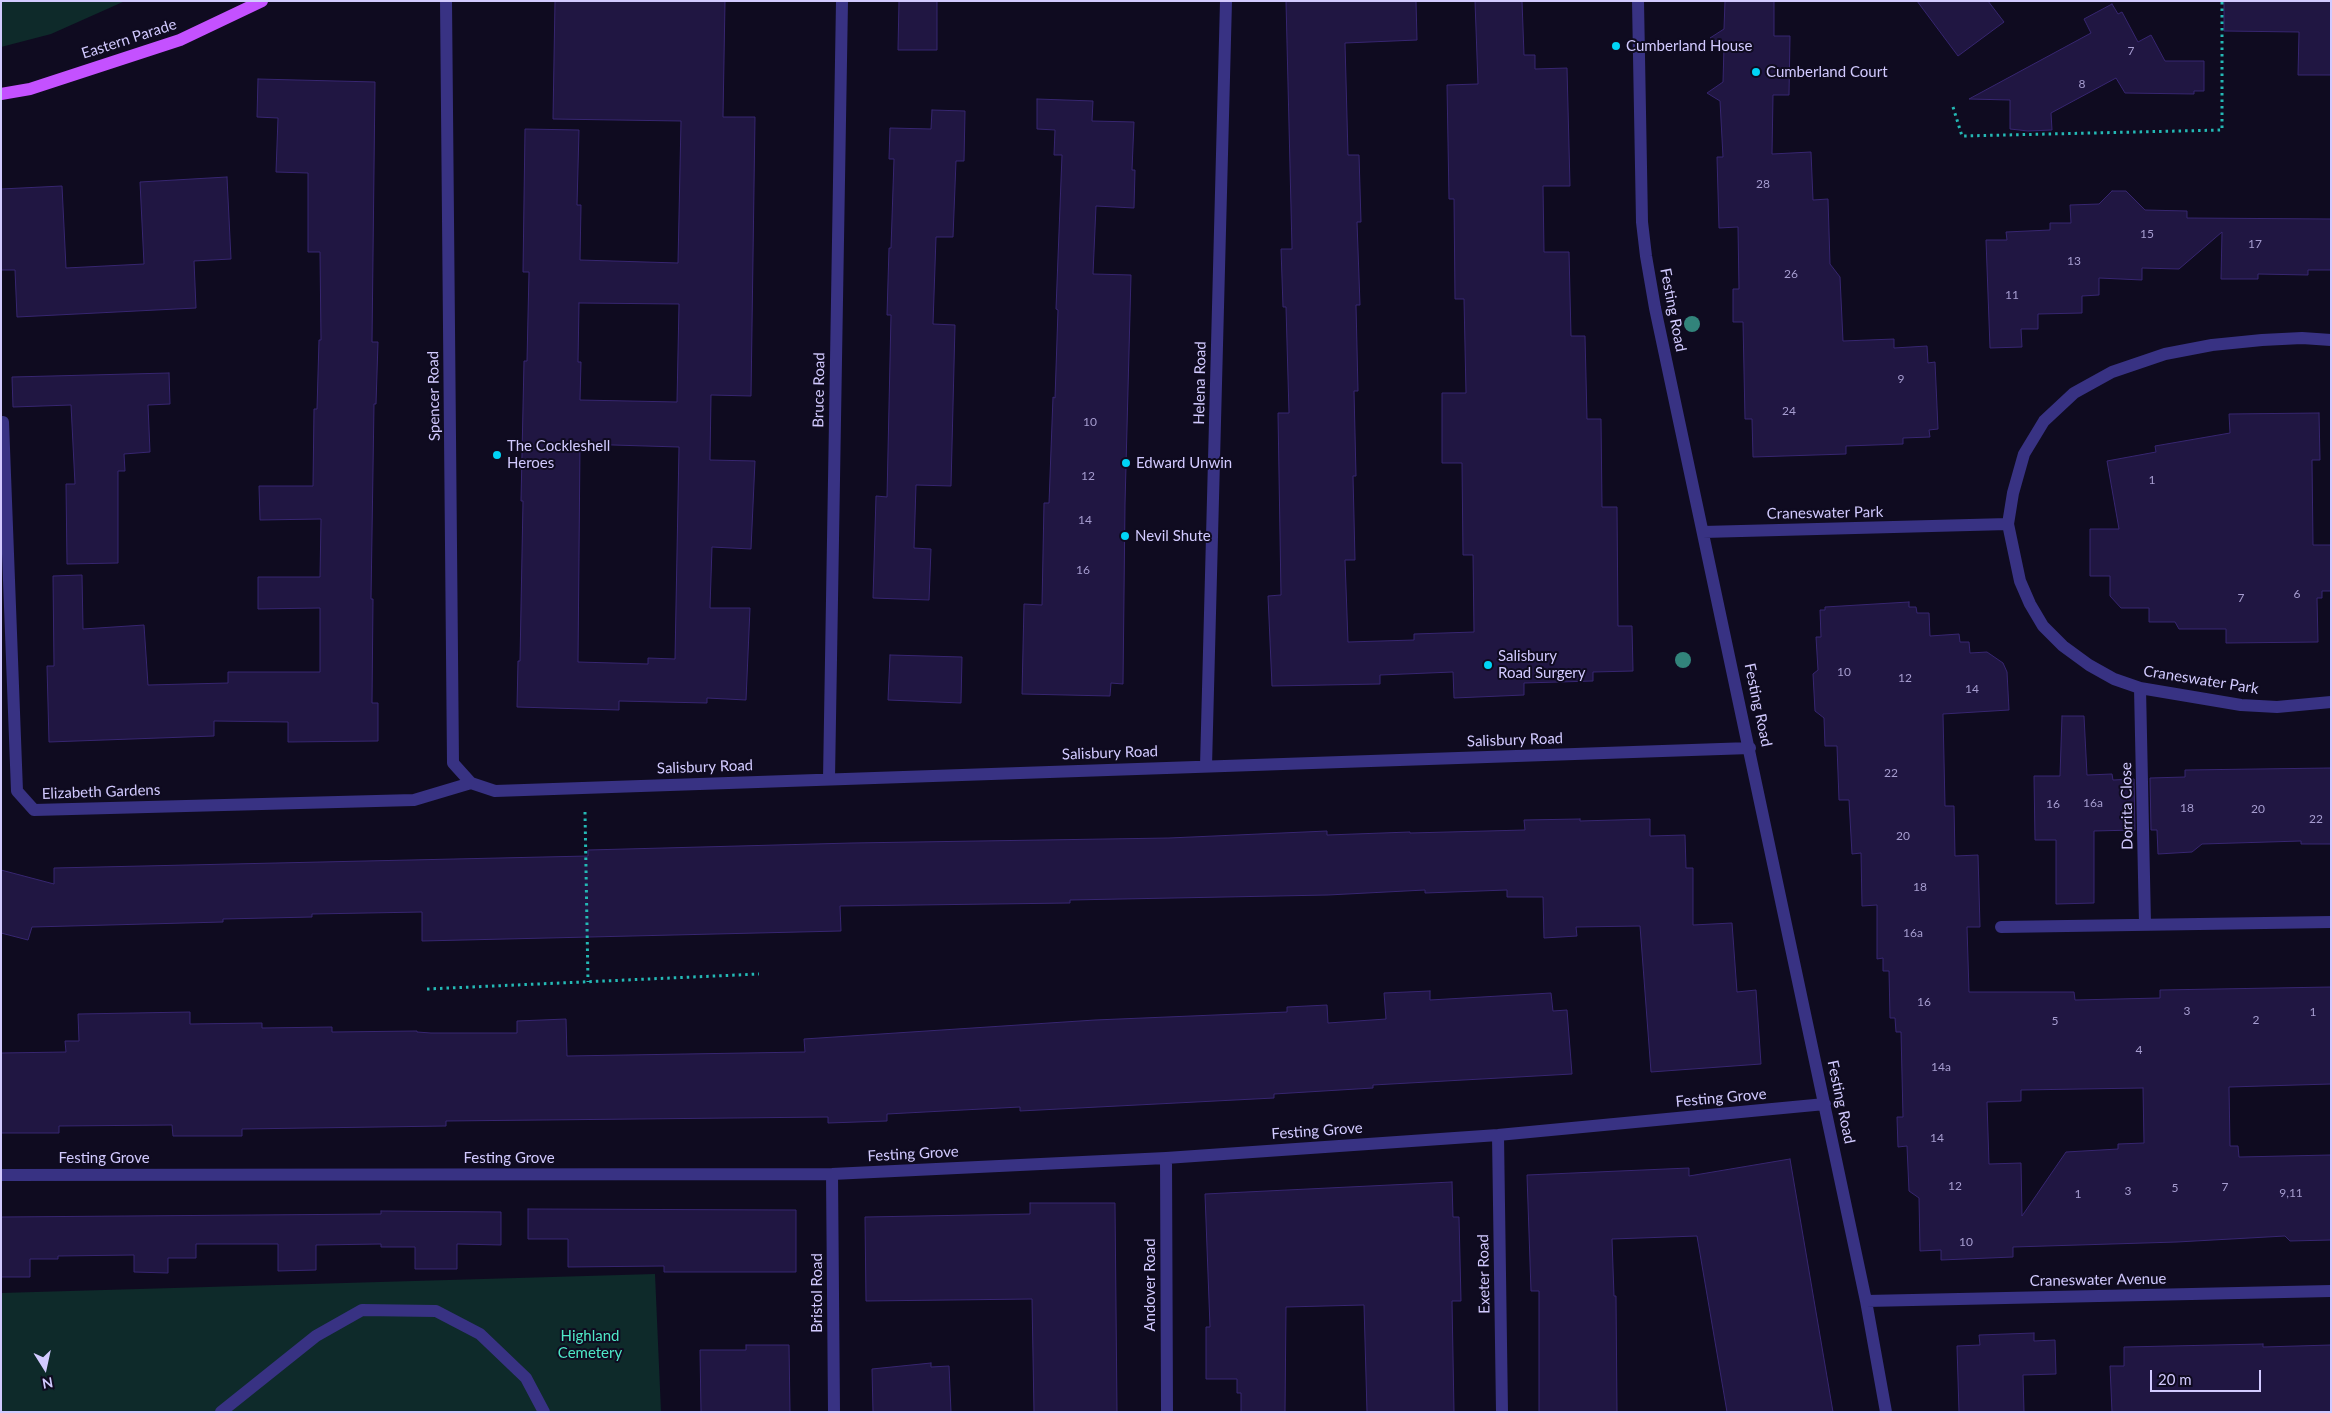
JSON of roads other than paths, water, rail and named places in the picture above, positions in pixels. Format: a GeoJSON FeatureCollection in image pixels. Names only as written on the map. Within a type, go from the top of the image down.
{"type":"FeatureCollection","features":[{"type":"Feature","properties":{"kind":"main road","name":"Eastern Parade"},"geometry":{"type":"LineString","coordinates":[[1,94],[30,89],[180,40],[262,1]]}},
{"type":"Feature","properties":{"kind":"street","name":"Spencer Road"},"geometry":{"type":"LineString","coordinates":[[446,1],[454,763],[472,783]]}},
{"type":"Feature","properties":{"kind":"street","name":"Bruce Road"},"geometry":{"type":"LineString","coordinates":[[829,779],[842,1]]}},
{"type":"Feature","properties":{"kind":"street","name":"Helena Road"},"geometry":{"type":"LineString","coordinates":[[1206,766],[1226,1]]}},
{"type":"Feature","properties":{"kind":"street","name":"Festing Road"},"geometry":{"type":"LineString","coordinates":[[1638,1],[1642,222],[1646,256],[1866,1301],[1886,1412]]}},
{"type":"Feature","properties":{"kind":"street","name":"Craneswater Park"},"geometry":{"type":"LineString","coordinates":[[2331,340],[2302,338],[2262,340],[2193,348],[2166,354],[2112,372],[2074,393],[2044,421],[2024,454],[2013,493],[2008,524],[2020,581],[2043,626],[2063,646],[2088,666],[2140,688],[2241,705],[2277,707],[2331,702]]}},
{"type":"Feature","properties":{"kind":"street","name":"Elizabeth Gardens"},"geometry":{"type":"LineString","coordinates":[[3,422],[17,791],[34,810],[414,800],[472,783]]}},
{"type":"Feature","properties":{"kind":"street","name":"Craneswater Park"},"geometry":{"type":"LineString","coordinates":[[1703,532],[2008,524]]}},
{"type":"Feature","properties":{"kind":"street","name":"Dorrita Close"},"geometry":{"type":"LineString","coordinates":[[2140,688],[2145,924]]}},
{"type":"Feature","properties":{"kind":"street","name":"Salisbury Road"},"geometry":{"type":"LineString","coordinates":[[472,783],[495,791],[1750,748]]}},
{"type":"Feature","properties":{"kind":"street"},"geometry":{"type":"LineString","coordinates":[[2001,927],[2331,922]]}},
{"type":"Feature","properties":{"kind":"street","name":"Festing Grove"},"geometry":{"type":"LineString","coordinates":[[1,1175],[832,1174],[1166,1158],[1498,1135],[1825,1104]]}},
{"type":"Feature","properties":{"kind":"street","name":"Exeter Road"},"geometry":{"type":"LineString","coordinates":[[1498,1135],[1502,1412]]}},
{"type":"Feature","properties":{"kind":"street","name":"Andover Road"},"geometry":{"type":"LineString","coordinates":[[1166,1158],[1167,1412]]}},
{"type":"Feature","properties":{"kind":"street","name":"Bristol Road"},"geometry":{"type":"LineString","coordinates":[[832,1174],[834,1412]]}},
{"type":"Feature","properties":{"kind":"street","name":"Craneswater Avenue"},"geometry":{"type":"LineString","coordinates":[[1866,1301],[2331,1291]]}},
{"type":"Feature","properties":{"kind":"street"},"geometry":{"type":"LineString","coordinates":[[221,1412],[316,1336],[362,1310],[436,1311],[480,1334],[526,1378],[544,1412]]}},
{"type":"Feature","properties":{"kind":"place","name":"Cumberland House"},"geometry":{"type":"Point","coordinates":[1616,46]}},
{"type":"Feature","properties":{"kind":"place","name":"Cumberland Court"},"geometry":{"type":"Point","coordinates":[1756,72]}},
{"type":"Feature","properties":{"kind":"place","name":"The Cockleshell Heroes"},"geometry":{"type":"Point","coordinates":[497,455]}},
{"type":"Feature","properties":{"kind":"place","name":"Edward Unwin"},"geometry":{"type":"Point","coordinates":[1126,463]}},
{"type":"Feature","properties":{"kind":"place","name":"Nevil Shute"},"geometry":{"type":"Point","coordinates":[1125,536]}},
{"type":"Feature","properties":{"kind":"place","name":"Salisbury Road Surgery"},"geometry":{"type":"Point","coordinates":[1488,665]}},
{"type":"Feature","properties":{"kind":"park label","name":"Highland Cemetery"},"geometry":{"type":"Point","coordinates":[590,1344]}}]}
